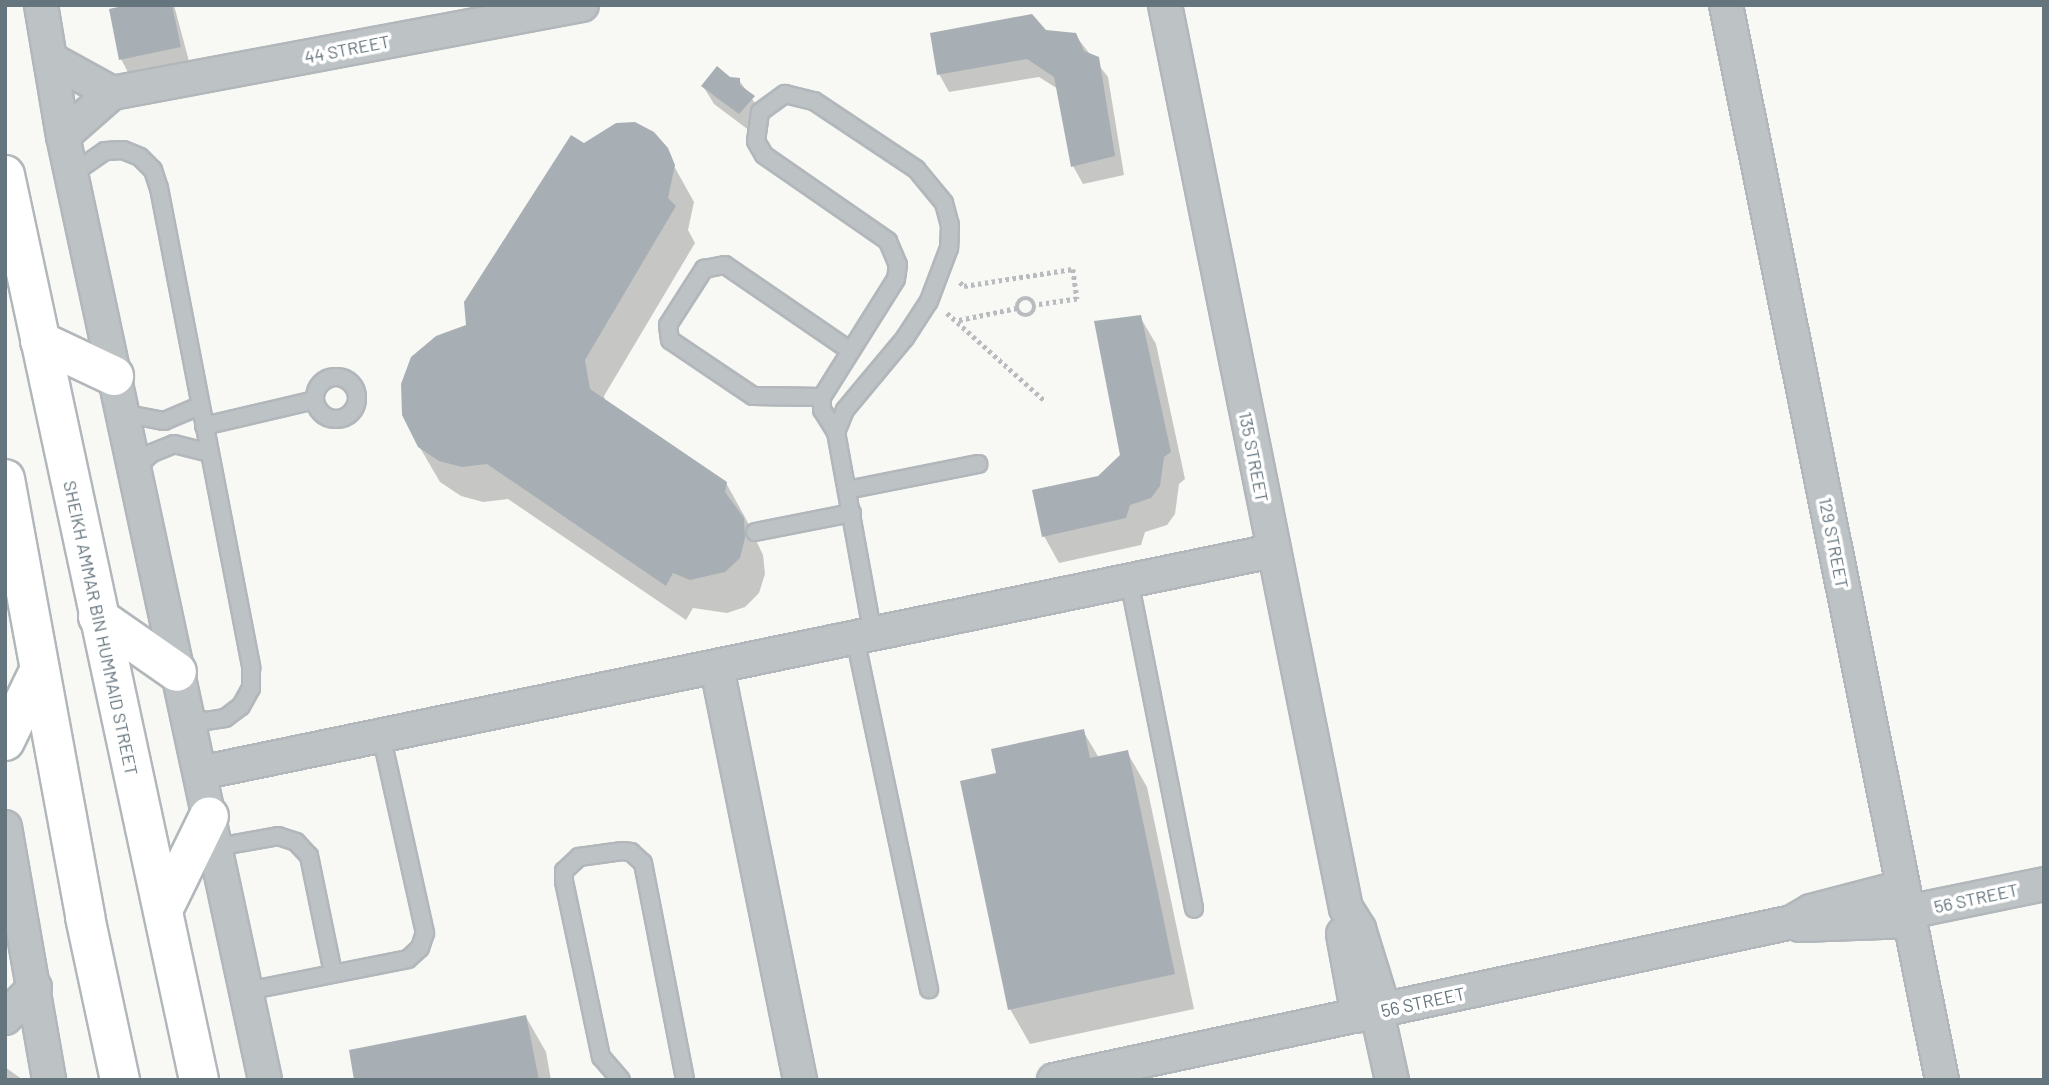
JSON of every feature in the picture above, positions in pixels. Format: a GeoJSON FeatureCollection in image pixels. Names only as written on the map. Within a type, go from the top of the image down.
{"type":"FeatureCollection","features":[{"type":"Feature","properties":{"kind":"main road","name":"SHEIKH AMMAR BIN HUMMAID STREET"},"geometry":{"type":"LineString","coordinates":[[5,175],[98,617],[200,1080]]}},
{"type":"Feature","properties":{"kind":"main road"},"geometry":{"type":"LineString","coordinates":[[40,341],[114,376]]}},
{"type":"Feature","properties":{"kind":"main road"},"geometry":{"type":"LineString","coordinates":[[5,479],[39,671],[120,1080]]}},
{"type":"Feature","properties":{"kind":"main road"},"geometry":{"type":"LineString","coordinates":[[98,617],[177,673]]}},
{"type":"Feature","properties":{"kind":"main road"},"geometry":{"type":"LineString","coordinates":[[5,741],[39,671]]}},
{"type":"Feature","properties":{"kind":"main road"},"geometry":{"type":"LineString","coordinates":[[164,908],[213,832]]}},
{"type":"Feature","properties":{"kind":"street"},"geometry":{"type":"LineString","coordinates":[[41,5],[63,136],[265,1080]]}},
{"type":"Feature","properties":{"kind":"street","name":"135 STREET"},"geometry":{"type":"LineString","coordinates":[[1165,5],[1272,551],[1346,908],[1359,929],[1373,1012],[1392,1080]]}},
{"type":"Feature","properties":{"kind":"street","name":"129 STREET"},"geometry":{"type":"LineString","coordinates":[[1726,5],[1942,1080]]}},
{"type":"Feature","properties":{"kind":"street","name":"44 STREET"},"geometry":{"type":"LineString","coordinates":[[112,93],[579,6]]}},
{"type":"Feature","properties":{"kind":"street"},"geometry":{"type":"LineString","coordinates":[[52,60],[112,93],[63,136]]}},
{"type":"Feature","properties":{"kind":"street"},"geometry":{"type":"LineString","coordinates":[[200,773],[1272,551]]}},
{"type":"Feature","properties":{"kind":"street"},"geometry":{"type":"LineString","coordinates":[[717,668],[800,1080]]}},
{"type":"Feature","properties":{"kind":"street"},"geometry":{"type":"LineString","coordinates":[[5,827],[35,987],[46,1066]]}},
{"type":"Feature","properties":{"kind":"street","name":"56 STREET"},"geometry":{"type":"LineString","coordinates":[[1054,1080],[1792,922],[1813,928],[1907,907],[2044,884]]}},
{"type":"Feature","properties":{"kind":"street"},"geometry":{"type":"LineString","coordinates":[[5,1018],[35,987]]}},
{"type":"Feature","properties":{"kind":"street"},"geometry":{"type":"LineString","coordinates":[[5,1035],[46,1066]]}},
{"type":"Feature","properties":{"kind":"lane"},"geometry":{"type":"LineString","coordinates":[[836,432],[845,410],[905,338],[929,300],[942,269],[950,225],[932,184],[814,101],[785,94],[771,101],[755,126],[764,155],[888,241],[895,252],[896,279],[822,397],[827,422],[836,432],[852,513],[864,637],[929,989]]}},
{"type":"Feature","properties":{"kind":"lane"},"geometry":{"type":"LineString","coordinates":[[72,174],[104,151],[132,153],[153,170],[251,668],[251,688],[241,706],[225,718],[205,721],[187,715]]}},
{"type":"Feature","properties":{"kind":"lane"},"geometry":{"type":"LineString","coordinates":[[822,397],[753,396],[670,340],[668,325],[704,269],[725,265],[849,350]]}},
{"type":"Feature","properties":{"kind":"lane"},"geometry":{"type":"LineString","coordinates":[[204,425],[315,400]]}},
{"type":"Feature","properties":{"kind":"lane"},"geometry":{"type":"LineString","coordinates":[[122,413],[164,421],[200,406]]}},
{"type":"Feature","properties":{"kind":"lane"},"geometry":{"type":"LineString","coordinates":[[134,469],[152,453],[174,444],[210,453]]}},
{"type":"Feature","properties":{"kind":"lane"},"geometry":{"type":"LineString","coordinates":[[847,490],[978,464]]}},
{"type":"Feature","properties":{"kind":"lane"},"geometry":{"type":"LineString","coordinates":[[755,532],[852,513]]}},
{"type":"Feature","properties":{"kind":"lane"},"geometry":{"type":"LineString","coordinates":[[1129,580],[1194,909]]}},
{"type":"Feature","properties":{"kind":"lane"},"geometry":{"type":"LineString","coordinates":[[247,991],[408,959],[420,948],[425,933],[381,735]]}},
{"type":"Feature","properties":{"kind":"lane"},"geometry":{"type":"LineString","coordinates":[[213,832],[278,836],[296,842],[309,856],[333,973]]}},
{"type":"Feature","properties":{"kind":"lane"},"geometry":{"type":"LineString","coordinates":[[621,1080],[601,1057],[564,871],[579,857],[623,851],[631,852],[643,863],[685,1080]]}},
{"type":"Feature","properties":{"kind":"path"},"geometry":{"type":"LineString","coordinates":[[942,269],[964,286],[1073,269],[1077,299],[1035,305],[1024,298],[1017,308],[958,321]]}},
{"type":"Feature","properties":{"kind":"path"},"geometry":{"type":"LineString","coordinates":[[929,300],[958,321],[1044,400]]}},
{"type":"Feature","properties":{"kind":"path"},"geometry":{"type":"LineString","coordinates":[[1017,308],[1027,315],[1035,305]]}},
{"type":"Feature","properties":{"kind":"building"},"geometry":{"type":"Polygon","coordinates":[[[127,5],[172,5],[181,47],[119,60],[109,9],[127,5]]]}},
{"type":"Feature","properties":{"kind":"building"},"geometry":{"type":"Polygon","coordinates":[[[1032,14],[1046,30],[1076,33],[1084,51],[1099,57],[1115,156],[1071,167],[1054,77],[1027,59],[937,75],[930,33],[1032,14]]]}},
{"type":"Feature","properties":{"kind":"building"},"geometry":{"type":"Polygon","coordinates":[[[717,66],[730,77],[740,78],[740,85],[755,96],[739,114],[701,86],[717,66]]]}},
{"type":"Feature","properties":{"kind":"building"},"geometry":{"type":"Polygon","coordinates":[[[635,122],[654,132],[668,148],[675,165],[668,198],[676,206],[585,360],[590,389],[727,482],[725,492],[744,518],[745,538],[740,558],[725,572],[690,580],[673,573],[666,586],[487,464],[462,467],[439,461],[418,447],[402,415],[401,384],[411,357],[436,336],[466,325],[464,302],[571,135],[584,143],[616,123],[635,122]]]}},
{"type":"Feature","properties":{"kind":"building"},"geometry":{"type":"Polygon","coordinates":[[[1141,315],[1171,452],[1164,457],[1160,486],[1151,498],[1130,505],[1126,518],[1042,537],[1032,490],[1098,476],[1120,455],[1094,321],[1141,315]]]}},
{"type":"Feature","properties":{"kind":"building"},"geometry":{"type":"Polygon","coordinates":[[[1084,729],[1090,758],[1128,750],[1175,974],[1008,1010],[960,781],[996,773],[991,749],[1084,729]]]}},
{"type":"Feature","properties":{"kind":"building"},"geometry":{"type":"Polygon","coordinates":[[[526,1015],[539,1080],[354,1080],[349,1050],[526,1015]]]}}]}
